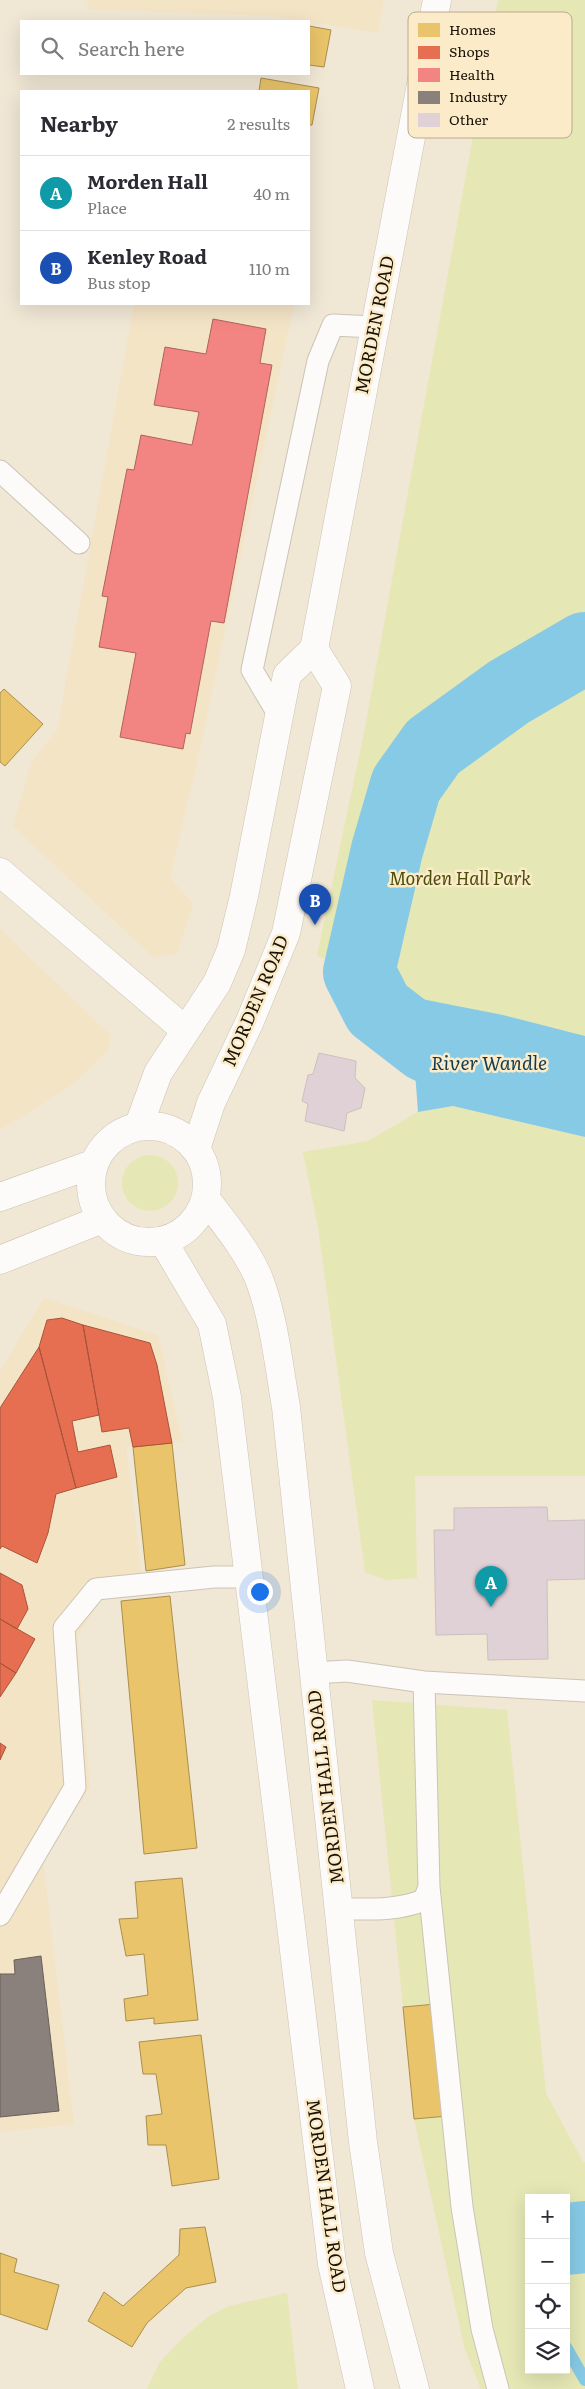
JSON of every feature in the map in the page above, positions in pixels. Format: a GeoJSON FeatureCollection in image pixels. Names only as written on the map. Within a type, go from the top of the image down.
{"type":"FeatureCollection","features":[{"type":"Feature","properties":{"kind":"main road","name":"MORDEN ROAD"},"geometry":{"type":"LineString","coordinates":[[196,1149],[211,1103],[250,1021],[286,933],[337,686],[314,649],[410,138]]}},
{"type":"Feature","properties":{"kind":"main road"},"geometry":{"type":"LineString","coordinates":[[139,1125],[158,1073],[217,983],[231,950],[244,896],[287,675],[314,649]]}},
{"type":"Feature","properties":{"kind":"main road"},"geometry":{"type":"LineString","coordinates":[[0,872],[185,1030]]}},
{"type":"Feature","properties":{"kind":"main road"},"geometry":{"type":"LineString","coordinates":[[139,1125],[159,1126],[178,1132],[196,1149],[204,1164],[208,1180],[206,1199],[196,1219],[185,1230],[164,1240],[146,1242],[130,1239],[112,1229],[102,1219],[96,1208],[90,1187],[93,1164],[110,1139],[124,1130],[139,1125]]}},
{"type":"Feature","properties":{"kind":"main road"},"geometry":{"type":"LineString","coordinates":[[0,1197],[93,1164]]}},
{"type":"Feature","properties":{"kind":"main road","name":"MORDEN HALL ROAD"},"geometry":{"type":"LineString","coordinates":[[206,1199],[235,1238],[259,1279],[276,1344],[286,1407],[312,1674],[340,1909],[363,2142],[379,2253],[415,2389]]}},
{"type":"Feature","properties":{"kind":"main road"},"geometry":{"type":"LineString","coordinates":[[0,1260],[102,1219]]}},
{"type":"Feature","properties":{"kind":"main road","name":"MORDEN HALL ROAD"},"geometry":{"type":"LineString","coordinates":[[164,1240],[212,1324],[228,1397],[332,2264],[360,2389]]}},
{"type":"Feature","properties":{"kind":"lane"},"geometry":{"type":"LineString","coordinates":[[278,714],[252,670],[318,362],[333,325],[374,327]]}},
{"type":"Feature","properties":{"kind":"lane"},"geometry":{"type":"LineString","coordinates":[[0,471],[79,543]]}},
{"type":"Feature","properties":{"kind":"lane"},"geometry":{"type":"LineString","coordinates":[[0,1915],[75,1786],[64,1628],[96,1589],[214,1577],[250,1577]]}},
{"type":"Feature","properties":{"kind":"lane"},"geometry":{"type":"LineString","coordinates":[[312,1674],[347,1671],[424,1682],[585,1691]]}},
{"type":"Feature","properties":{"kind":"lane"},"geometry":{"type":"LineString","coordinates":[[424,1682],[429,1887],[462,2207],[482,2329],[498,2389]]}},
{"type":"Feature","properties":{"kind":"lane"},"geometry":{"type":"LineString","coordinates":[[340,1909],[377,1910],[409,1906],[424,1900],[429,1887]]}},
{"type":"Feature","properties":{"kind":"shaded area"},"geometry":{"type":"Polygon","coordinates":[[[88,0],[384,0],[378,33],[310,22],[310,20],[271,16],[87,9],[88,0]]]}},
{"type":"Feature","properties":{"kind":"shaded area"},"geometry":{"type":"Polygon","coordinates":[[[134,305],[294,305],[199,753],[170,878],[193,904],[177,954],[153,957],[13,826],[32,760],[57,731],[134,305]]]}},
{"type":"Feature","properties":{"kind":"shaded area"},"geometry":{"type":"Polygon","coordinates":[[[0,929],[110,1035],[108,1050],[72,1085],[0,1130],[0,929]]]}},
{"type":"Feature","properties":{"kind":"shaded area"},"geometry":{"type":"Polygon","coordinates":[[[44,1298],[158,1335],[182,1441],[126,1447],[144,1593],[104,1596],[77,1636],[90,1787],[43,1860],[74,2124],[0,2132],[0,1371],[44,1298]]]}},
{"type":"Feature","properties":{"kind":"green space","name":"Morden Hall Park"},"geometry":{"type":"Polygon","coordinates":[[[498,0],[585,0],[585,1036],[503,1015],[386,992],[347,965],[317,956],[365,728],[473,138],[572,138],[572,12],[496,12],[498,0]]]}},
{"type":"Feature","properties":{"kind":"green space"},"geometry":{"type":"Polygon","coordinates":[[[453,1106],[585,1137],[585,1476],[415,1476],[417,1578],[386,1580],[365,1572],[318,1227],[303,1152],[368,1141],[418,1112],[453,1106]]]}},
{"type":"Feature","properties":{"kind":"green space"},"geometry":{"type":"Polygon","coordinates":[[[145,1155],[155,1155],[170,1163],[176,1172],[178,1183],[176,1194],[170,1203],[155,1211],[145,1211],[134,1206],[127,1199],[122,1188],[122,1178],[127,1167],[134,1160],[145,1155]]]}},
{"type":"Feature","properties":{"kind":"green space"},"geometry":{"type":"Polygon","coordinates":[[[372,1700],[507,1710],[546,2093],[583,2162],[585,2162],[585,2389],[481,2389],[465,2350],[414,2119],[447,2116],[435,2004],[403,2007],[372,1700]]]}},
{"type":"Feature","properties":{"kind":"green space"},"geometry":{"type":"Polygon","coordinates":[[[287,2293],[298,2389],[147,2389],[160,2362],[185,2336],[209,2316],[229,2306],[287,2293]]]}},
{"type":"Feature","properties":{"kind":"water","name":"River Wandle"},"geometry":{"type":"Polygon","coordinates":[[[386,992],[503,1015],[585,1036],[585,1137],[453,1106],[418,1112],[413,1045],[378,1009],[386,992]]]}},
{"type":"Feature","properties":{"kind":"building: Homes"},"geometry":{"type":"Polygon","coordinates":[[[310,26],[331,30],[324,67],[310,65],[310,26]]]}},
{"type":"Feature","properties":{"kind":"building: Homes"},"geometry":{"type":"Polygon","coordinates":[[[261,78],[319,88],[312,125],[310,125],[310,90],[259,90],[261,78]]]}},
{"type":"Feature","properties":{"kind":"building: Homes"},"geometry":{"type":"Polygon","coordinates":[[[4,689],[43,724],[5,766],[0,762],[0,693],[4,689]]]}},
{"type":"Feature","properties":{"kind":"building: Homes"},"geometry":{"type":"Polygon","coordinates":[[[172,1443],[185,1565],[146,1571],[133,1447],[172,1443]]]}},
{"type":"Feature","properties":{"kind":"building: Homes"},"geometry":{"type":"Polygon","coordinates":[[[170,1596],[197,1848],[144,1854],[121,1601],[170,1596]]]}},
{"type":"Feature","properties":{"kind":"building: Homes"},"geometry":{"type":"Polygon","coordinates":[[[182,1878],[198,2020],[154,2024],[154,2018],[126,2021],[124,1999],[148,1995],[144,1954],[126,1956],[119,1919],[138,1918],[135,1882],[182,1878]]]}},
{"type":"Feature","properties":{"kind":"building: Homes"},"geometry":{"type":"Polygon","coordinates":[[[436,2004],[448,2116],[414,2119],[403,2007],[436,2004]]]}},
{"type":"Feature","properties":{"kind":"building: Homes"},"geometry":{"type":"Polygon","coordinates":[[[201,2035],[219,2179],[172,2186],[166,2145],[148,2145],[146,2116],[162,2114],[156,2074],[143,2074],[139,2042],[201,2035]]]}},
{"type":"Feature","properties":{"kind":"building: Homes"},"geometry":{"type":"Polygon","coordinates":[[[205,2227],[216,2282],[186,2288],[147,2323],[132,2347],[88,2321],[104,2292],[123,2306],[179,2255],[180,2229],[205,2227]]]}},
{"type":"Feature","properties":{"kind":"building: Homes"},"geometry":{"type":"Polygon","coordinates":[[[0,2253],[17,2259],[14,2272],[59,2285],[47,2330],[0,2314],[0,2253]]]}},
{"type":"Feature","properties":{"kind":"building: Shops"},"geometry":{"type":"Polygon","coordinates":[[[62,1318],[83,1325],[99,1415],[72,1421],[78,1452],[110,1445],[117,1477],[76,1488],[39,1347],[47,1320],[62,1318]]]}},
{"type":"Feature","properties":{"kind":"building: Shops"},"geometry":{"type":"Polygon","coordinates":[[[83,1325],[150,1343],[157,1365],[172,1443],[133,1447],[129,1428],[102,1432],[83,1325]]]}},
{"type":"Feature","properties":{"kind":"building: Shops"},"geometry":{"type":"Polygon","coordinates":[[[39,1347],[76,1488],[56,1494],[48,1533],[37,1563],[2,1546],[0,1549],[0,1408],[39,1347]]]}},
{"type":"Feature","properties":{"kind":"building: Shops"},"geometry":{"type":"Polygon","coordinates":[[[0,1573],[22,1585],[28,1609],[17,1629],[0,1619],[0,1573]]]}},
{"type":"Feature","properties":{"kind":"building: Shops"},"geometry":{"type":"Polygon","coordinates":[[[0,1619],[35,1639],[16,1673],[0,1663],[0,1619]]]}},
{"type":"Feature","properties":{"kind":"building: Shops"},"geometry":{"type":"Polygon","coordinates":[[[0,1663],[16,1673],[0,1697],[0,1663]]]}},
{"type":"Feature","properties":{"kind":"building: Shops"},"geometry":{"type":"Polygon","coordinates":[[[0,1743],[6,1747],[0,1760],[0,1743]]]}},
{"type":"Feature","properties":{"kind":"building: Health"},"geometry":{"type":"Polygon","coordinates":[[[213,319],[266,329],[260,363],[272,365],[224,623],[211,621],[190,734],[186,733],[183,749],[120,737],[136,653],[99,647],[108,597],[102,596],[127,469],[134,470],[141,435],[192,445],[199,412],[154,405],[165,347],[206,354],[213,319]]]}},
{"type":"Feature","properties":{"kind":"building: Industry"},"geometry":{"type":"Polygon","coordinates":[[[41,1956],[59,2111],[0,2117],[0,1974],[15,1974],[14,1960],[41,1956]]]}},
{"type":"Feature","properties":{"kind":"building: Other"},"geometry":{"type":"Polygon","coordinates":[[[319,1053],[356,1061],[355,1078],[365,1088],[361,1108],[347,1113],[344,1131],[305,1121],[308,1104],[302,1101],[308,1075],[313,1074],[319,1053]]]}},
{"type":"Feature","properties":{"kind":"building: Other"},"geometry":{"type":"Polygon","coordinates":[[[547,1507],[548,1521],[585,1520],[585,1579],[547,1580],[548,1659],[488,1660],[487,1634],[436,1635],[434,1530],[454,1530],[454,1508],[547,1507]]]}},
{"type":"Feature","properties":{"kind":"waterway"},"geometry":{"type":"LineString","coordinates":[[585,648],[509,692],[433,747],[406,785],[387,850],[359,972],[378,1009],[426,1046],[467,1066],[585,1092]]}},
{"type":"Feature","properties":{"kind":"waterway","name":"River Wandle"},"geometry":{"type":"LineString","coordinates":[[570,2239],[585,2237]]}},
{"type":"Feature","properties":{"kind":"waterway"},"geometry":{"type":"LineString","coordinates":[[570,2354],[585,2380]]}},
{"type":"Feature","properties":{"kind":"place","name":"Kenley Road"},"geometry":{"type":"Point","coordinates":[315,925]}},
{"type":"Feature","properties":{"kind":"place","name":"Morden Hall"},"geometry":{"type":"Point","coordinates":[491,1607]}}]}
